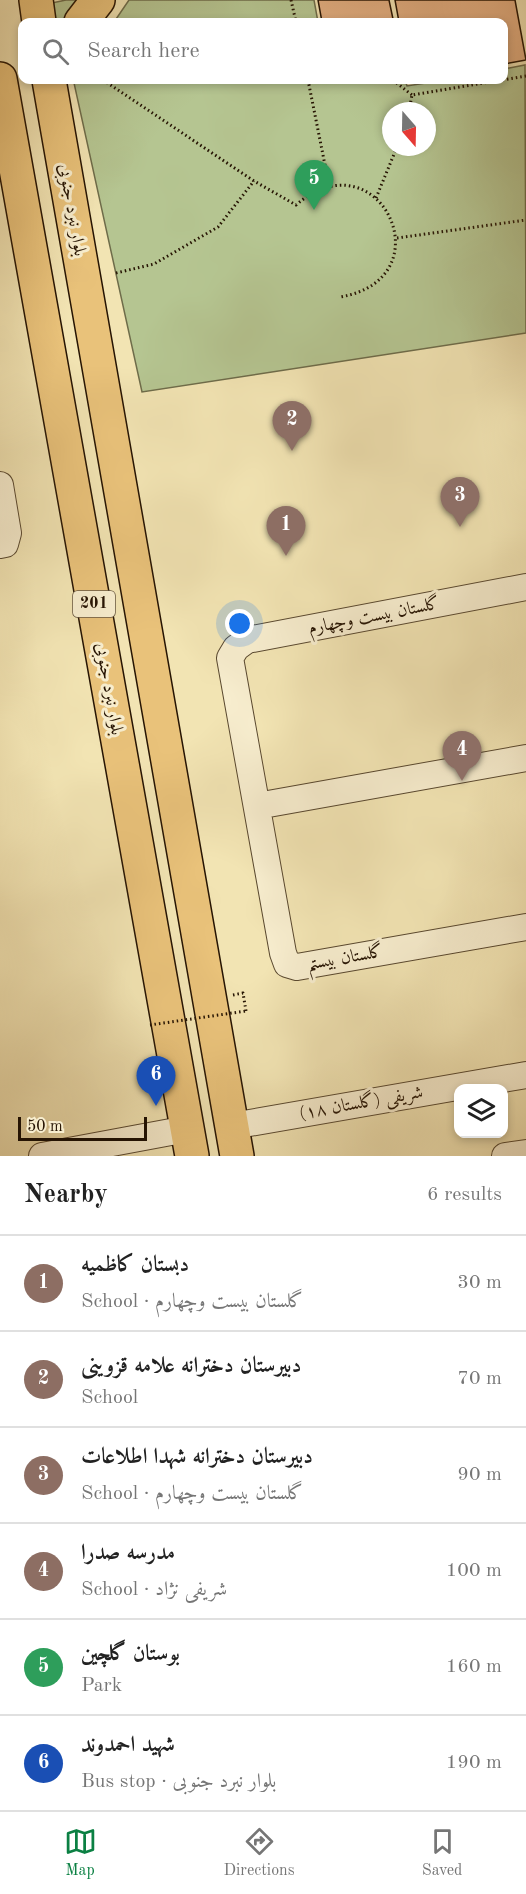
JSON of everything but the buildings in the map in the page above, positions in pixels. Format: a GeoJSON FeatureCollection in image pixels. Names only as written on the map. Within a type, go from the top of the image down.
{"type":"FeatureCollection","features":[{"type":"Feature","properties":{"kind":"main road"},"geometry":{"type":"LineString","coordinates":[[36,0],[38,18]]}},
{"type":"Feature","properties":{"kind":"main road"},"geometry":{"type":"LineString","coordinates":[[84,18],[98,0]]}},
{"type":"Feature","properties":{"kind":"main road","name":"بلوار نبرد جنوبی"},"geometry":{"type":"LineString","coordinates":[[51,84],[234,1141]]}},
{"type":"Feature","properties":{"kind":"main road","name":"بلوار نبرد جنوبی"},"geometry":{"type":"LineString","coordinates":[[2,95],[190,1143]]}},
{"type":"Feature","properties":{"kind":"street"},"geometry":{"type":"LineString","coordinates":[[0,485],[8,533],[2,545]]}},
{"type":"Feature","properties":{"kind":"street","name":"گلستان بیست وچهارم"},"geometry":{"type":"LineString","coordinates":[[257,806],[230,658],[236,648],[247,640],[526,587]]}},
{"type":"Feature","properties":{"kind":"street"},"geometry":{"type":"LineString","coordinates":[[257,806],[526,758]]}},
{"type":"Feature","properties":{"kind":"street","name":"گلستان بیستم"},"geometry":{"type":"LineString","coordinates":[[257,806],[283,953],[287,964],[297,967],[526,927]]}},
{"type":"Feature","properties":{"kind":"street","name":"شریفی (گلستان ۱۸)"},"geometry":{"type":"LineString","coordinates":[[234,1141],[526,1075]]}},
{"type":"Feature","properties":{"kind":"street"},"geometry":{"type":"LineString","coordinates":[[42,1156],[190,1143]]}},
{"type":"Feature","properties":{"kind":"street"},"geometry":{"type":"LineString","coordinates":[[504,1156],[526,1153]]}},
{"type":"Feature","properties":{"kind":"path"},"geometry":{"type":"LineString","coordinates":[[291,0],[295,18]]}},
{"type":"Feature","properties":{"kind":"path"},"geometry":{"type":"LineString","coordinates":[[508,79],[526,76]]}},
{"type":"Feature","properties":{"kind":"path"},"geometry":{"type":"LineString","coordinates":[[109,84],[254,181],[296,205],[311,192],[329,185],[349,185],[367,191],[382,203],[393,219],[397,238],[395,256],[387,273],[374,286],[358,294],[340,297]]}},
{"type":"Feature","properties":{"kind":"path"},"geometry":{"type":"LineString","coordinates":[[309,84],[329,185]]}},
{"type":"Feature","properties":{"kind":"path"},"geometry":{"type":"LineString","coordinates":[[398,84],[412,95],[478,84]]}},
{"type":"Feature","properties":{"kind":"path"},"geometry":{"type":"LineString","coordinates":[[411,102],[412,95]]}},
{"type":"Feature","properties":{"kind":"path"},"geometry":{"type":"LineString","coordinates":[[376,198],[393,156]]}},
{"type":"Feature","properties":{"kind":"path"},"geometry":{"type":"LineString","coordinates":[[116,273],[154,264],[218,227],[254,181]]}},
{"type":"Feature","properties":{"kind":"path"},"geometry":{"type":"LineString","coordinates":[[397,238],[526,219]]}},
{"type":"Feature","properties":{"kind":"path"},"geometry":{"type":"LineString","coordinates":[[150,1025],[246,1011],[243,993]]}},
{"type":"Feature","properties":{"kind":"green space"},"geometry":{"type":"Polygon","coordinates":[[[66,0],[87,0],[72,18],[50,18],[47,4],[66,0]]]}},
{"type":"Feature","properties":{"kind":"green space"},"geometry":{"type":"Polygon","coordinates":[[[129,0],[314,0],[317,18],[117,18],[129,0]]]}},
{"type":"Feature","properties":{"kind":"green space"},"geometry":{"type":"Polygon","coordinates":[[[525,65],[526,333],[142,392],[74,84],[406,84],[407,86],[508,84],[508,68],[525,65]]]}},
{"type":"Feature","properties":{"kind":"place","name":"بوستان گلچین"},"geometry":{"type":"Point","coordinates":[314,210]}},
{"type":"Feature","properties":{"kind":"place","name":"دبیرستان دخترانه علامه قزوینی"},"geometry":{"type":"Point","coordinates":[292,451]}},
{"type":"Feature","properties":{"kind":"place","name":"دبیرستان دخترانه شهدا اطلاعات"},"geometry":{"type":"Point","coordinates":[460,527]}},
{"type":"Feature","properties":{"kind":"place","name":"دبستان کاظمیه"},"geometry":{"type":"Point","coordinates":[286,556]}},
{"type":"Feature","properties":{"kind":"place","name":"مدرسه صدرا"},"geometry":{"type":"Point","coordinates":[462,781]}},
{"type":"Feature","properties":{"kind":"place","name":"شهید احمدوند"},"geometry":{"type":"Point","coordinates":[156,1106]}}]}
